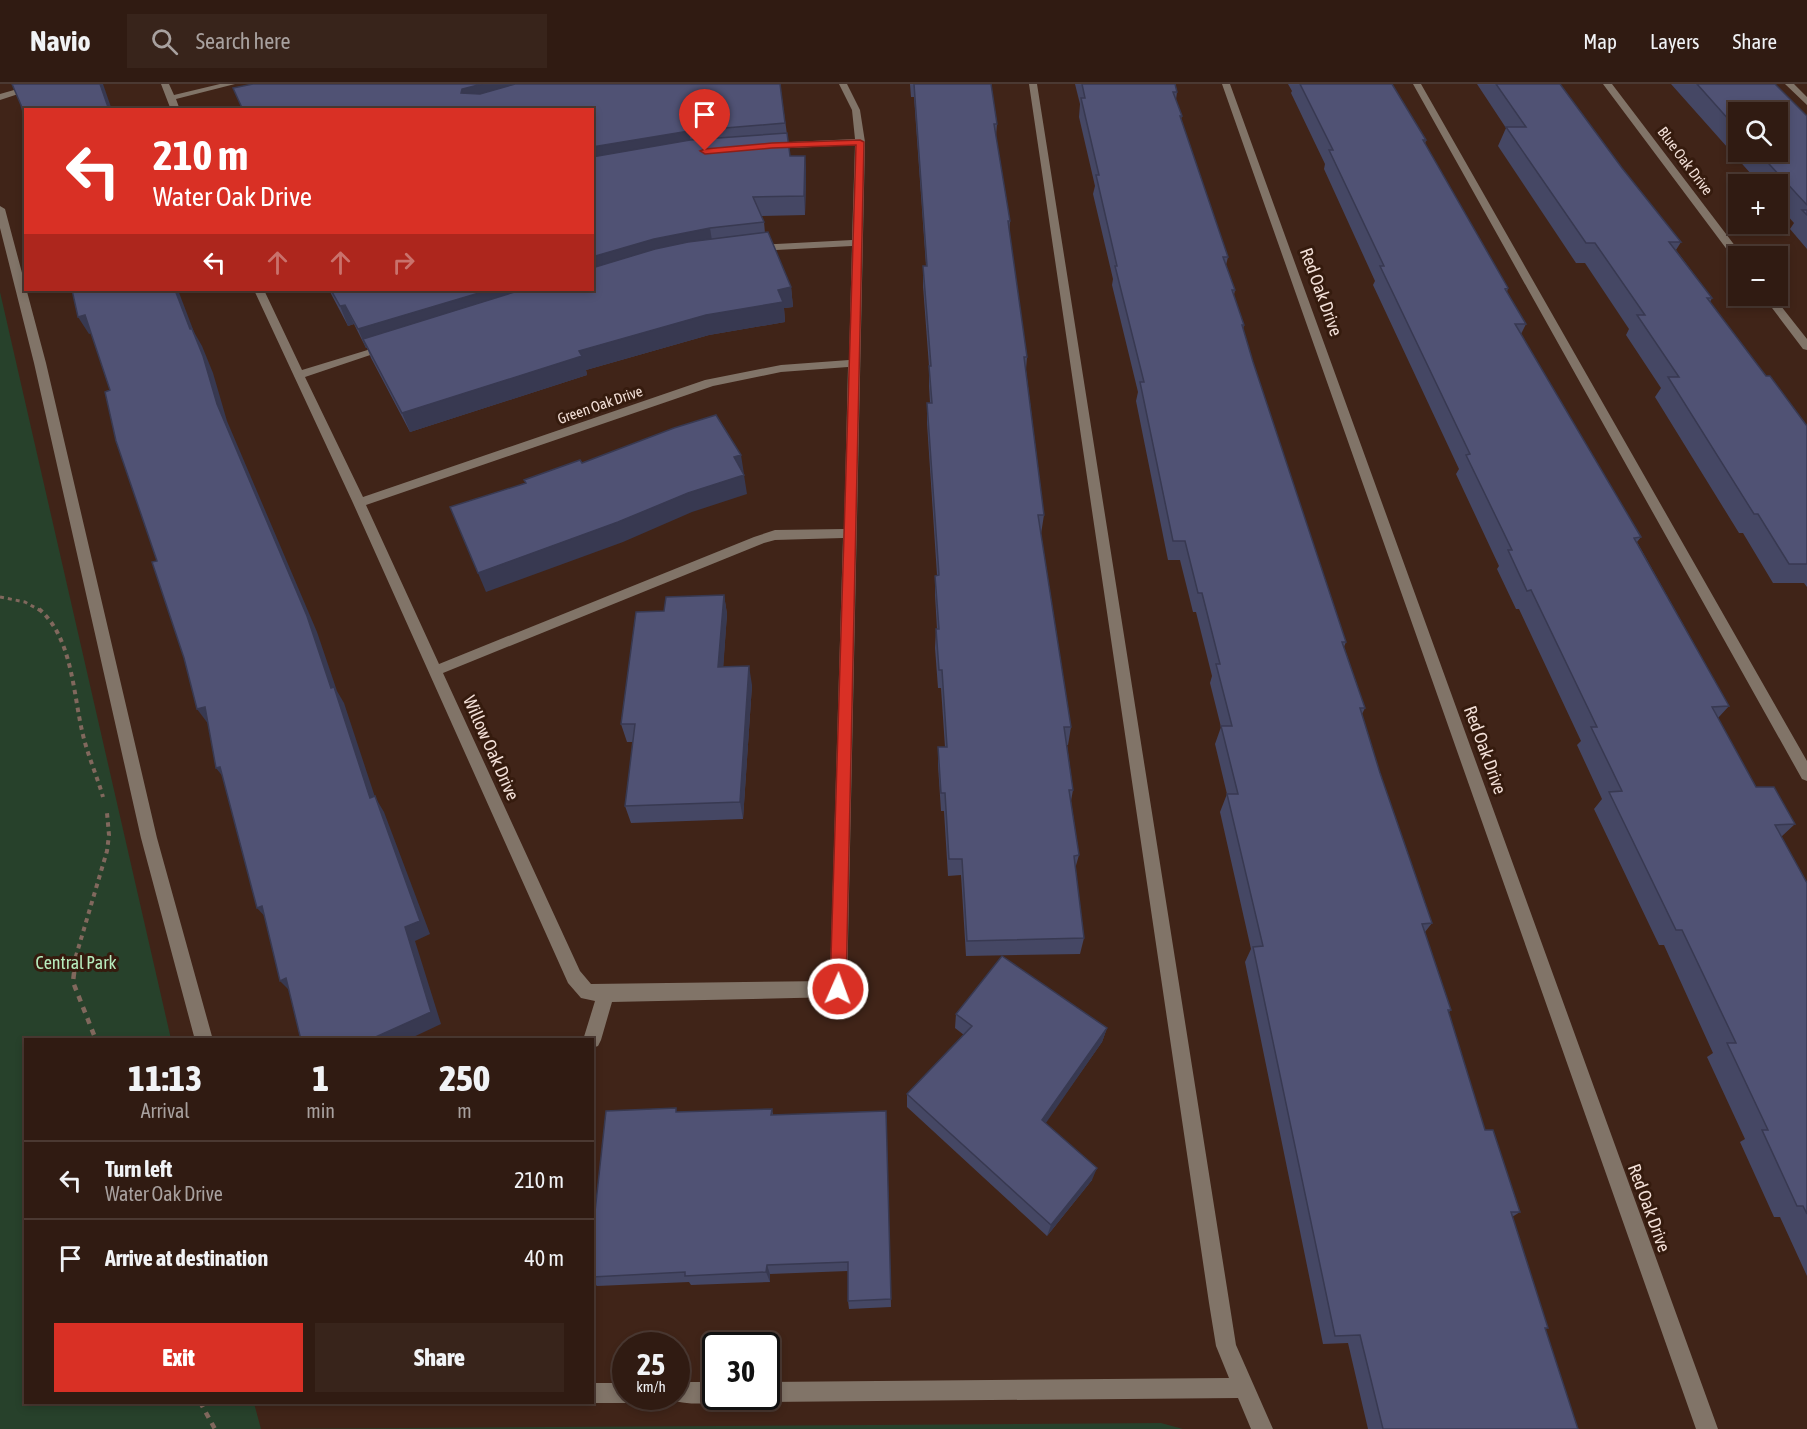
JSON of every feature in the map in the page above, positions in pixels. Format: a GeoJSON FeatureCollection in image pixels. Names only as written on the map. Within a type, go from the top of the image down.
{"type":"FeatureCollection","features":[{"type":"Feature","properties":{"kind":"street"},"geometry":{"type":"LineString","coordinates":[[0,97],[45,84]]}},
{"type":"Feature","properties":{"kind":"street"},"geometry":{"type":"LineString","coordinates":[[165,84],[175,108]]}},
{"type":"Feature","properties":{"kind":"street"},"geometry":{"type":"LineString","coordinates":[[171,98],[231,84]]}},
{"type":"Feature","properties":{"kind":"street"},"geometry":{"type":"LineString","coordinates":[[435,670],[759,540],[776,535],[850,533],[860,142],[856,110],[843,84]]}},
{"type":"Feature","properties":{"kind":"street"},"geometry":{"type":"LineString","coordinates":[[1033,84],[1226,1346],[1262,1429]]}},
{"type":"Feature","properties":{"kind":"street","name":"Red Oak Drive"},"geometry":{"type":"LineString","coordinates":[[1226,84],[1707,1429]]}},
{"type":"Feature","properties":{"kind":"street"},"geometry":{"type":"LineString","coordinates":[[1417,84],[1807,775]]}},
{"type":"Feature","properties":{"kind":"street","name":"Blue Oak Drive"},"geometry":{"type":"LineString","coordinates":[[1607,84],[1730,246]]}},
{"type":"Feature","properties":{"kind":"street"},"geometry":{"type":"LineString","coordinates":[[1790,84],[1807,102]]}},
{"type":"Feature","properties":{"kind":"street"},"geometry":{"type":"LineString","coordinates":[[761,146],[860,142]]}},
{"type":"Feature","properties":{"kind":"street"},"geometry":{"type":"LineString","coordinates":[[0,209],[40,363],[149,838],[203,1038]]}},
{"type":"Feature","properties":{"kind":"street"},"geometry":{"type":"LineString","coordinates":[[740,250],[786,245],[858,243]]}},
{"type":"Feature","properties":{"kind":"street","name":"Willow Oak Drive"},"geometry":{"type":"LineString","coordinates":[[260,291],[435,670],[562,955],[574,977],[587,992],[606,994],[838,989],[850,533]]}},
{"type":"Feature","properties":{"kind":"street"},"geometry":{"type":"LineString","coordinates":[[1776,306],[1807,347]]}},
{"type":"Feature","properties":{"kind":"street"},"geometry":{"type":"LineString","coordinates":[[299,375],[398,344]]}},
{"type":"Feature","properties":{"kind":"street","name":"Green Oak Drive"},"geometry":{"type":"LineString","coordinates":[[359,503],[709,383],[767,369],[822,363],[856,363]]}},
{"type":"Feature","properties":{"kind":"street"},"geometry":{"type":"LineString","coordinates":[[593,1038],[606,994]]}},
{"type":"Feature","properties":{"kind":"street"},"geometry":{"type":"LineString","coordinates":[[780,1392],[1243,1388]]}},
{"type":"Feature","properties":{"kind":"street"},"geometry":{"type":"LineString","coordinates":[[594,1393],[612,1393]]}},
{"type":"Feature","properties":{"kind":"path"},"geometry":{"type":"LineString","coordinates":[[0,597],[32,605],[46,614],[54,628],[62,645],[84,735],[105,802]]}},
{"type":"Feature","properties":{"kind":"path"},"geometry":{"type":"LineString","coordinates":[[95,1038],[73,982],[76,957],[107,851],[109,835],[107,810]]}},
{"type":"Feature","properties":{"kind":"path"},"geometry":{"type":"LineString","coordinates":[[201,1404],[215,1429]]}},
{"type":"Feature","properties":{"kind":"green space","name":"Central Park"},"geometry":{"type":"Polygon","coordinates":[[[0,292],[171,1038],[24,1038],[24,1404],[254,1404],[261,1429],[0,1429],[0,292]]]}},
{"type":"Feature","properties":{"kind":"green space"},"geometry":{"type":"Polygon","coordinates":[[[1161,1423],[1183,1429],[261,1429],[1161,1423]]]}},
{"type":"Feature","properties":{"kind":"building"},"geometry":{"type":"Polygon","coordinates":[[[12,84],[100,84],[108,108],[24,108],[24,115],[12,84]]]}},
{"type":"Feature","properties":{"kind":"building"},"geometry":{"type":"Polygon","coordinates":[[[253,84],[482,84],[462,89],[461,93],[480,94],[515,84],[780,84],[785,123],[689,131],[594,147],[594,108],[242,108],[233,88],[253,84]]]}},
{"type":"Feature","properties":{"kind":"building"},"geometry":{"type":"Polygon","coordinates":[[[914,84],[991,84],[997,124],[994,124],[1010,221],[1008,221],[1027,357],[1024,357],[1044,515],[1038,515],[1071,727],[1064,727],[1073,790],[1069,790],[1079,855],[1074,856],[1084,938],[967,941],[962,859],[949,859],[945,793],[941,793],[938,747],[947,747],[942,670],[939,670],[936,629],[939,629],[935,576],[939,575],[927,403],[932,403],[923,266],[927,266],[914,84]]]}},
{"type":"Feature","properties":{"kind":"building"},"geometry":{"type":"Polygon","coordinates":[[[1082,84],[1175,84],[1177,92],[1173,92],[1182,116],[1180,116],[1228,257],[1223,257],[1235,290],[1232,290],[1253,362],[1346,642],[1342,642],[1365,708],[1360,708],[1380,773],[1432,923],[1422,924],[1451,1010],[1448,1010],[1485,1130],[1493,1130],[1520,1212],[1511,1212],[1578,1429],[1383,1429],[1360,1335],[1335,1336],[1253,947],[1263,946],[1227,794],[1238,794],[1221,726],[1232,726],[1216,664],[1220,664],[1202,593],[1198,593],[1185,541],[1173,541],[1140,382],[1144,382],[1115,266],[1117,266],[1096,175],[1099,175],[1081,98],[1085,98],[1082,84]]]}},
{"type":"Feature","properties":{"kind":"building"},"geometry":{"type":"Polygon","coordinates":[[[1300,84],[1392,84],[1426,140],[1423,140],[1508,288],[1505,289],[1526,324],[1515,324],[1641,537],[1634,538],[1729,706],[1712,707],[1756,787],[1774,787],[1795,824],[1775,825],[1807,883],[1807,1214],[1803,1206],[1797,1206],[1762,1130],[1768,1130],[1727,1043],[1736,1043],[1682,930],[1676,930],[1609,792],[1622,791],[1591,727],[1597,727],[1531,590],[1527,591],[1508,550],[1512,550],[1466,455],[1470,454],[1380,266],[1384,266],[1329,150],[1333,150],[1300,84]]]}},
{"type":"Feature","properties":{"kind":"building"},"geometry":{"type":"Polygon","coordinates":[[[1496,84],[1560,84],[1622,168],[1681,242],[1669,242],[1712,298],[1707,298],[1807,426],[1807,564],[1789,564],[1758,514],[1754,514],[1668,377],[1679,377],[1637,315],[1645,315],[1595,243],[1586,243],[1506,127],[1526,127],[1496,84]]]}},
{"type":"Feature","properties":{"kind":"building"},"geometry":{"type":"Polygon","coordinates":[[[1697,84],[1775,84],[1807,116],[1807,205],[1788,184],[1788,174],[1778,174],[1767,162],[1788,162],[1788,102],[1728,102],[1728,119],[1697,84]]]}},
{"type":"Feature","properties":{"kind":"building"},"geometry":{"type":"Polygon","coordinates":[[[787,133],[790,156],[805,156],[804,196],[753,197],[764,222],[710,228],[654,239],[594,256],[594,157],[690,140],[787,133]]]}},
{"type":"Feature","properties":{"kind":"building"},"geometry":{"type":"Polygon","coordinates":[[[768,232],[791,287],[778,290],[783,302],[706,315],[579,351],[582,356],[402,413],[363,339],[518,291],[594,291],[594,267],[655,249],[688,242],[768,232]]]}},
{"type":"Feature","properties":{"kind":"building"},"geometry":{"type":"Polygon","coordinates":[[[72,291],[175,291],[203,356],[217,404],[307,616],[331,688],[334,687],[370,798],[375,796],[420,921],[405,927],[431,1012],[373,1038],[301,1038],[286,978],[280,981],[262,906],[257,908],[220,767],[216,768],[205,707],[197,709],[184,658],[152,562],[157,561],[116,441],[105,392],[110,390],[85,315],[78,317],[72,291]]]}},
{"type":"Feature","properties":{"kind":"building"},"geometry":{"type":"Polygon","coordinates":[[[332,291],[486,291],[358,329],[345,305],[340,306],[332,291]]]}},
{"type":"Feature","properties":{"kind":"building"},"geometry":{"type":"Polygon","coordinates":[[[716,415],[741,455],[734,457],[744,475],[688,493],[618,522],[478,573],[450,507],[526,483],[524,480],[580,460],[582,463],[674,428],[716,415]]]}},
{"type":"Feature","properties":{"kind":"building"},"geometry":{"type":"Polygon","coordinates":[[[724,595],[718,667],[749,666],[740,802],[625,806],[635,724],[621,724],[636,612],[664,611],[666,597],[724,595]]]}},
{"type":"Feature","properties":{"kind":"building"},"geometry":{"type":"Polygon","coordinates":[[[1002,956],[1107,1028],[1042,1120],[1097,1168],[1051,1225],[907,1094],[972,1026],[956,1014],[1002,956]]]}},
{"type":"Feature","properties":{"kind":"building"},"geometry":{"type":"Polygon","coordinates":[[[676,1108],[676,1112],[772,1109],[771,1115],[886,1111],[891,1299],[848,1301],[848,1262],[767,1265],[766,1272],[685,1276],[685,1272],[594,1277],[594,1221],[606,1111],[676,1108]]]}},
{"type":"Feature","properties":{"kind":"route"},"geometry":{"type":"LineString","coordinates":[[705,151],[772,145],[860,142],[838,989]]}}]}
